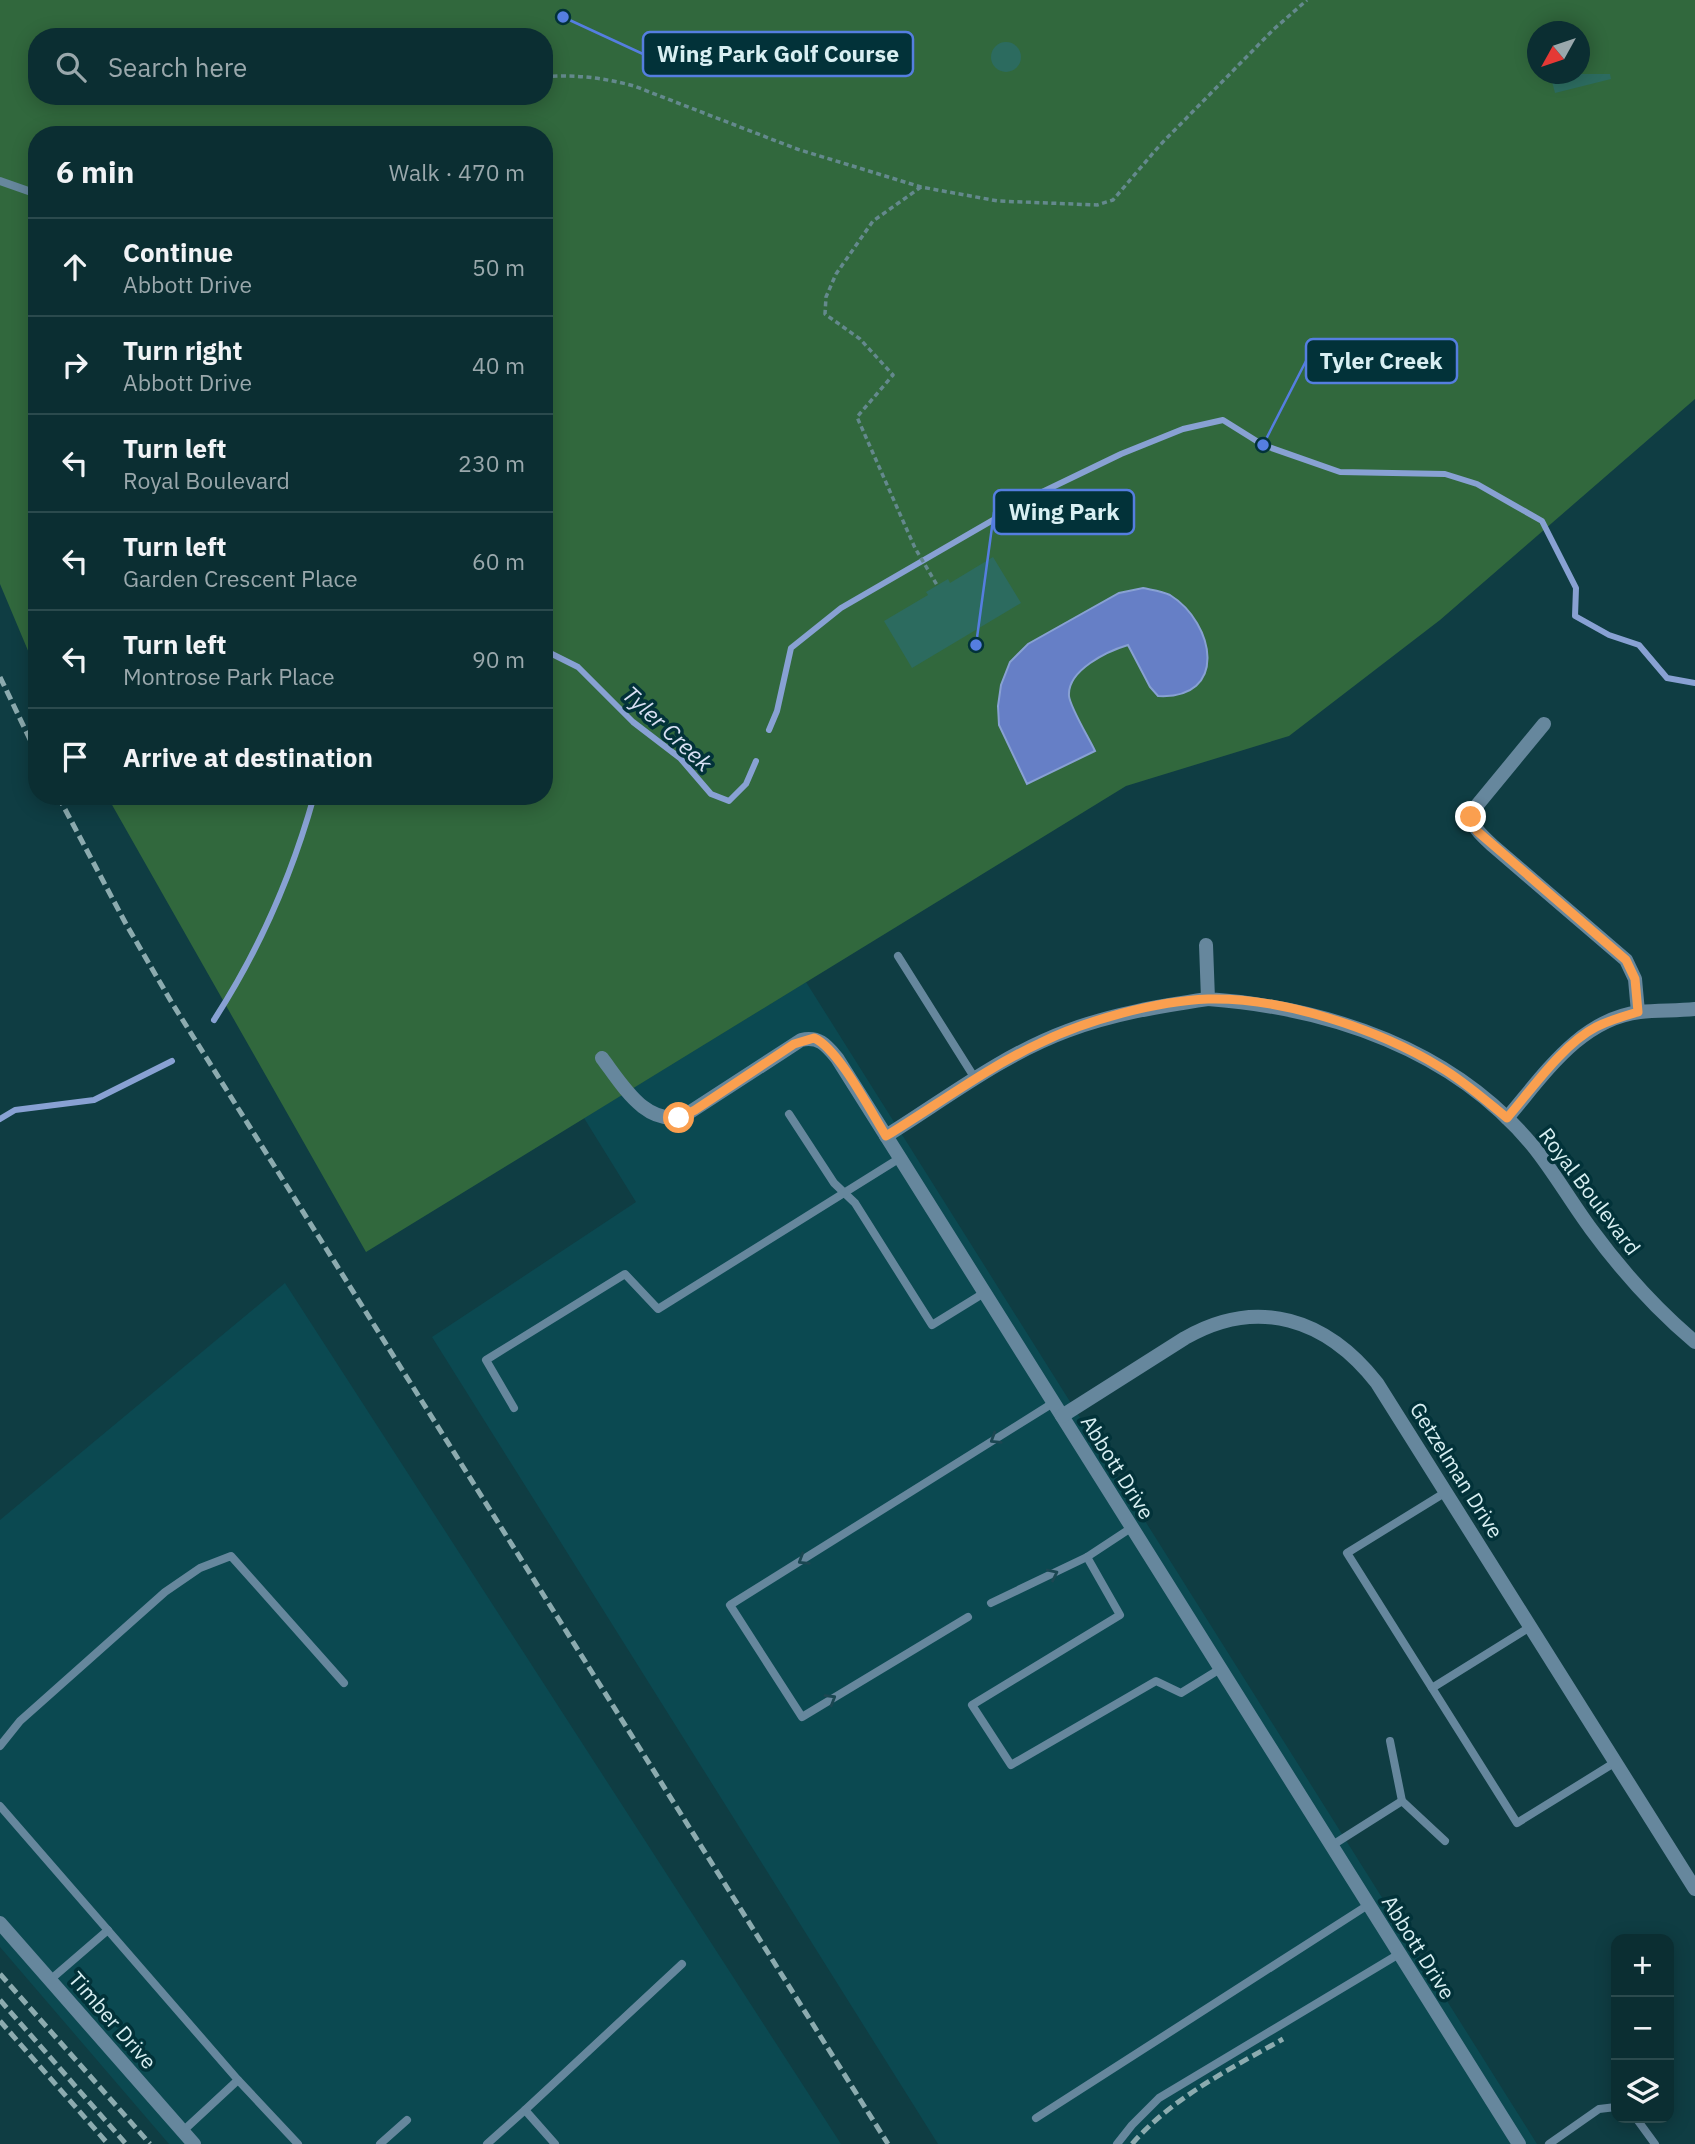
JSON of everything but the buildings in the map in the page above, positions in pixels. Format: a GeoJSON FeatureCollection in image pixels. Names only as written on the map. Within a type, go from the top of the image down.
{"type":"FeatureCollection","features":[{"type":"Feature","properties":{"kind":"street"},"geometry":{"type":"LineString","coordinates":[[1544,724],[1474,809],[1472,824],[1492,845],[1626,960],[1635,979],[1638,1012]]}},
{"type":"Feature","properties":{"kind":"street"},"geometry":{"type":"LineString","coordinates":[[1206,945],[1208,999]]}},
{"type":"Feature","properties":{"kind":"street","name":"Royal Boulevard"},"geometry":{"type":"LineString","coordinates":[[886,1136],[1038,1043],[1066,1031],[1131,1012],[1208,999],[1302,1012],[1354,1026],[1403,1046],[1441,1067],[1507,1118],[1534,1147],[1621,1267],[1695,1342]]}},
{"type":"Feature","properties":{"kind":"street"},"geometry":{"type":"LineString","coordinates":[[1507,1118],[1583,1035],[1611,1020],[1638,1012],[1695,1009]]}},
{"type":"Feature","properties":{"kind":"street","name":"Abbott Drive"},"geometry":{"type":"LineString","coordinates":[[602,1058],[645,1110],[655,1116],[672,1119],[687,1115],[794,1044],[814,1038],[826,1045],[837,1058],[1519,2144]]}},
{"type":"Feature","properties":{"kind":"street","name":"Getzelman Drive"},"geometry":{"type":"LineString","coordinates":[[1062,1416],[1204,1327],[1240,1317],[1283,1318],[1321,1333],[1343,1347],[1362,1364],[1377,1383],[1695,1889]]}},
{"type":"Feature","properties":{"kind":"street","name":"Timber Drive"},"geometry":{"type":"LineString","coordinates":[[0,1923],[194,2144]]}},
{"type":"Feature","properties":{"kind":"lane"},"geometry":{"type":"LineString","coordinates":[[0,181],[28,191]]}},
{"type":"Feature","properties":{"kind":"lane"},"geometry":{"type":"LineString","coordinates":[[898,956],[976,1080]]}},
{"type":"Feature","properties":{"kind":"lane"},"geometry":{"type":"LineString","coordinates":[[789,1114],[834,1182],[855,1203],[932,1325],[984,1293]]}},
{"type":"Feature","properties":{"kind":"lane"},"geometry":{"type":"LineString","coordinates":[[514,1408],[486,1360],[625,1274],[658,1309],[900,1158]]}},
{"type":"Feature","properties":{"kind":"lane"},"geometry":{"type":"LineString","coordinates":[[968,1617],[802,1717],[730,1605],[1053,1403]]}},
{"type":"Feature","properties":{"kind":"lane"},"geometry":{"type":"LineString","coordinates":[[1446,1492],[1347,1553],[1517,1823],[1614,1763]]}},
{"type":"Feature","properties":{"kind":"lane"},"geometry":{"type":"LineString","coordinates":[[991,1603],[1087,1558],[1131,1528]]}},
{"type":"Feature","properties":{"kind":"lane"},"geometry":{"type":"LineString","coordinates":[[0,1746],[20,1721],[165,1592],[200,1568],[231,1556],[344,1683]]}},
{"type":"Feature","properties":{"kind":"lane"},"geometry":{"type":"LineString","coordinates":[[1087,1558],[1120,1615],[972,1704],[1011,1765],[1156,1681],[1181,1693],[1220,1669]]}},
{"type":"Feature","properties":{"kind":"lane"},"geometry":{"type":"LineString","coordinates":[[1432,1688],[1530,1628]]}},
{"type":"Feature","properties":{"kind":"lane"},"geometry":{"type":"LineString","coordinates":[[1390,1741],[1402,1801],[1445,1841]]}},
{"type":"Feature","properties":{"kind":"lane"},"geometry":{"type":"LineString","coordinates":[[1331,1846],[1402,1801]]}},
{"type":"Feature","properties":{"kind":"lane"},"geometry":{"type":"LineString","coordinates":[[0,1806],[238,2080],[298,2144]]}},
{"type":"Feature","properties":{"kind":"lane"},"geometry":{"type":"LineString","coordinates":[[1036,2118],[1368,1905]]}},
{"type":"Feature","properties":{"kind":"lane"},"geometry":{"type":"LineString","coordinates":[[50,1980],[108,1930]]}},
{"type":"Feature","properties":{"kind":"lane"},"geometry":{"type":"LineString","coordinates":[[1117,2144],[1159,2098],[1399,1954]]}},
{"type":"Feature","properties":{"kind":"lane"},"geometry":{"type":"LineString","coordinates":[[487,2144],[682,1964]]}},
{"type":"Feature","properties":{"kind":"lane"},"geometry":{"type":"LineString","coordinates":[[183,2132],[238,2080]]}},
{"type":"Feature","properties":{"kind":"lane"},"geometry":{"type":"LineString","coordinates":[[1549,2144],[1599,2109],[1611,2108]]}},
{"type":"Feature","properties":{"kind":"lane"},"geometry":{"type":"LineString","coordinates":[[525,2110],[555,2144]]}},
{"type":"Feature","properties":{"kind":"lane"},"geometry":{"type":"LineString","coordinates":[[380,2144],[407,2120]]}},
{"type":"Feature","properties":{"kind":"lane"},"geometry":{"type":"LineString","coordinates":[[1640,2123],[1655,2144]]}},
{"type":"Feature","properties":{"kind":"path"},"geometry":{"type":"LineString","coordinates":[[553,76],[582,77],[634,86],[797,149],[921,187],[998,201],[1097,205],[1113,200],[1160,145],[1307,0]]}},
{"type":"Feature","properties":{"kind":"path"},"geometry":{"type":"LineString","coordinates":[[921,187],[873,220],[836,274],[825,297],[825,314],[860,339],[893,375],[857,417],[915,548],[936,584]]}},
{"type":"Feature","properties":{"kind":"shaded area"},"geometry":{"type":"Polygon","coordinates":[[[806,982],[1537,2144],[938,2144],[432,1337],[636,1202],[584,1118],[806,982]]]}},
{"type":"Feature","properties":{"kind":"shaded area"},"geometry":{"type":"Polygon","coordinates":[[[285,1283],[841,2144],[169,2144],[0,1947],[0,1520],[285,1283]]]}},
{"type":"Feature","properties":{"kind":"green space"},"geometry":{"type":"Polygon","coordinates":[[[0,0],[1695,0],[1695,399],[1440,620],[1289,736],[1126,786],[366,1252],[112,805],[553,805],[553,126],[28,126],[28,651],[0,584],[0,0]]]}},
{"type":"Feature","properties":{"kind":"water"},"geometry":{"type":"Polygon","coordinates":[[[1143,588],[1170,595],[1197,623],[1205,640],[1208,658],[1205,673],[1196,686],[1181,694],[1158,696],[1150,687],[1128,645],[1090,663],[1075,678],[1069,696],[1095,751],[1027,784],[999,725],[1001,685],[1010,662],[1028,644],[1119,593],[1143,588]]]}},
{"type":"Feature","properties":{"kind":"waterway","name":"Tyler Creek"},"geometry":{"type":"LineString","coordinates":[[769,730],[777,711],[791,648],[841,608],[1038,494],[1121,454],[1183,429],[1223,420],[1263,445],[1340,472],[1445,474],[1477,484],[1542,521],[1576,588],[1575,616],[1609,635],[1639,645],[1667,678],[1695,683]]}},
{"type":"Feature","properties":{"kind":"waterway","name":"Tyler Creek"},"geometry":{"type":"LineString","coordinates":[[553,654],[578,667],[633,722],[680,758],[711,794],[729,801],[746,784],[756,761]]}},
{"type":"Feature","properties":{"kind":"waterway","name":"Tyler Creek"},"geometry":{"type":"LineString","coordinates":[[214,1020],[245,967],[272,912],[311,805]]}},
{"type":"Feature","properties":{"kind":"waterway","name":"Tyler Creek"},"geometry":{"type":"LineString","coordinates":[[0,1119],[15,1110],[94,1100],[172,1061]]}},
{"type":"Feature","properties":{"kind":"railway"},"geometry":{"type":"LineString","coordinates":[[0,677],[28,735]]}},
{"type":"Feature","properties":{"kind":"railway"},"geometry":{"type":"LineString","coordinates":[[63,805],[126,924],[172,1003],[888,2144]]}},
{"type":"Feature","properties":{"kind":"railway"},"geometry":{"type":"LineString","coordinates":[[0,1974],[150,2144]]}},
{"type":"Feature","properties":{"kind":"railway"},"geometry":{"type":"LineString","coordinates":[[0,2000],[126,2144]]}},
{"type":"Feature","properties":{"kind":"railway"},"geometry":{"type":"LineString","coordinates":[[0,2021],[108,2144]]}},
{"type":"Feature","properties":{"kind":"railway"},"geometry":{"type":"LineString","coordinates":[[1132,2144],[1148,2127],[1184,2098],[1283,2039]]}},
{"type":"Feature","properties":{"kind":"place","name":"Wing Park Golf Course"},"geometry":{"type":"Point","coordinates":[563,17]}},
{"type":"Feature","properties":{"kind":"place","name":"Tyler Creek"},"geometry":{"type":"Point","coordinates":[1263,445]}},
{"type":"Feature","properties":{"kind":"place","name":"Wing Park"},"geometry":{"type":"Point","coordinates":[976,645]}},
{"type":"Feature","properties":{"kind":"route"},"geometry":{"type":"LineString","coordinates":[[679,1118],[794,1044],[814,1038],[826,1045],[837,1058],[886,1136],[1003,1063],[1066,1031],[1131,1012],[1208,999],[1302,1012],[1354,1026],[1403,1046],[1441,1067],[1507,1118],[1583,1035],[1611,1020],[1638,1012],[1635,979],[1632,969],[1616,950],[1492,845],[1477,831],[1471,817]]}}]}
